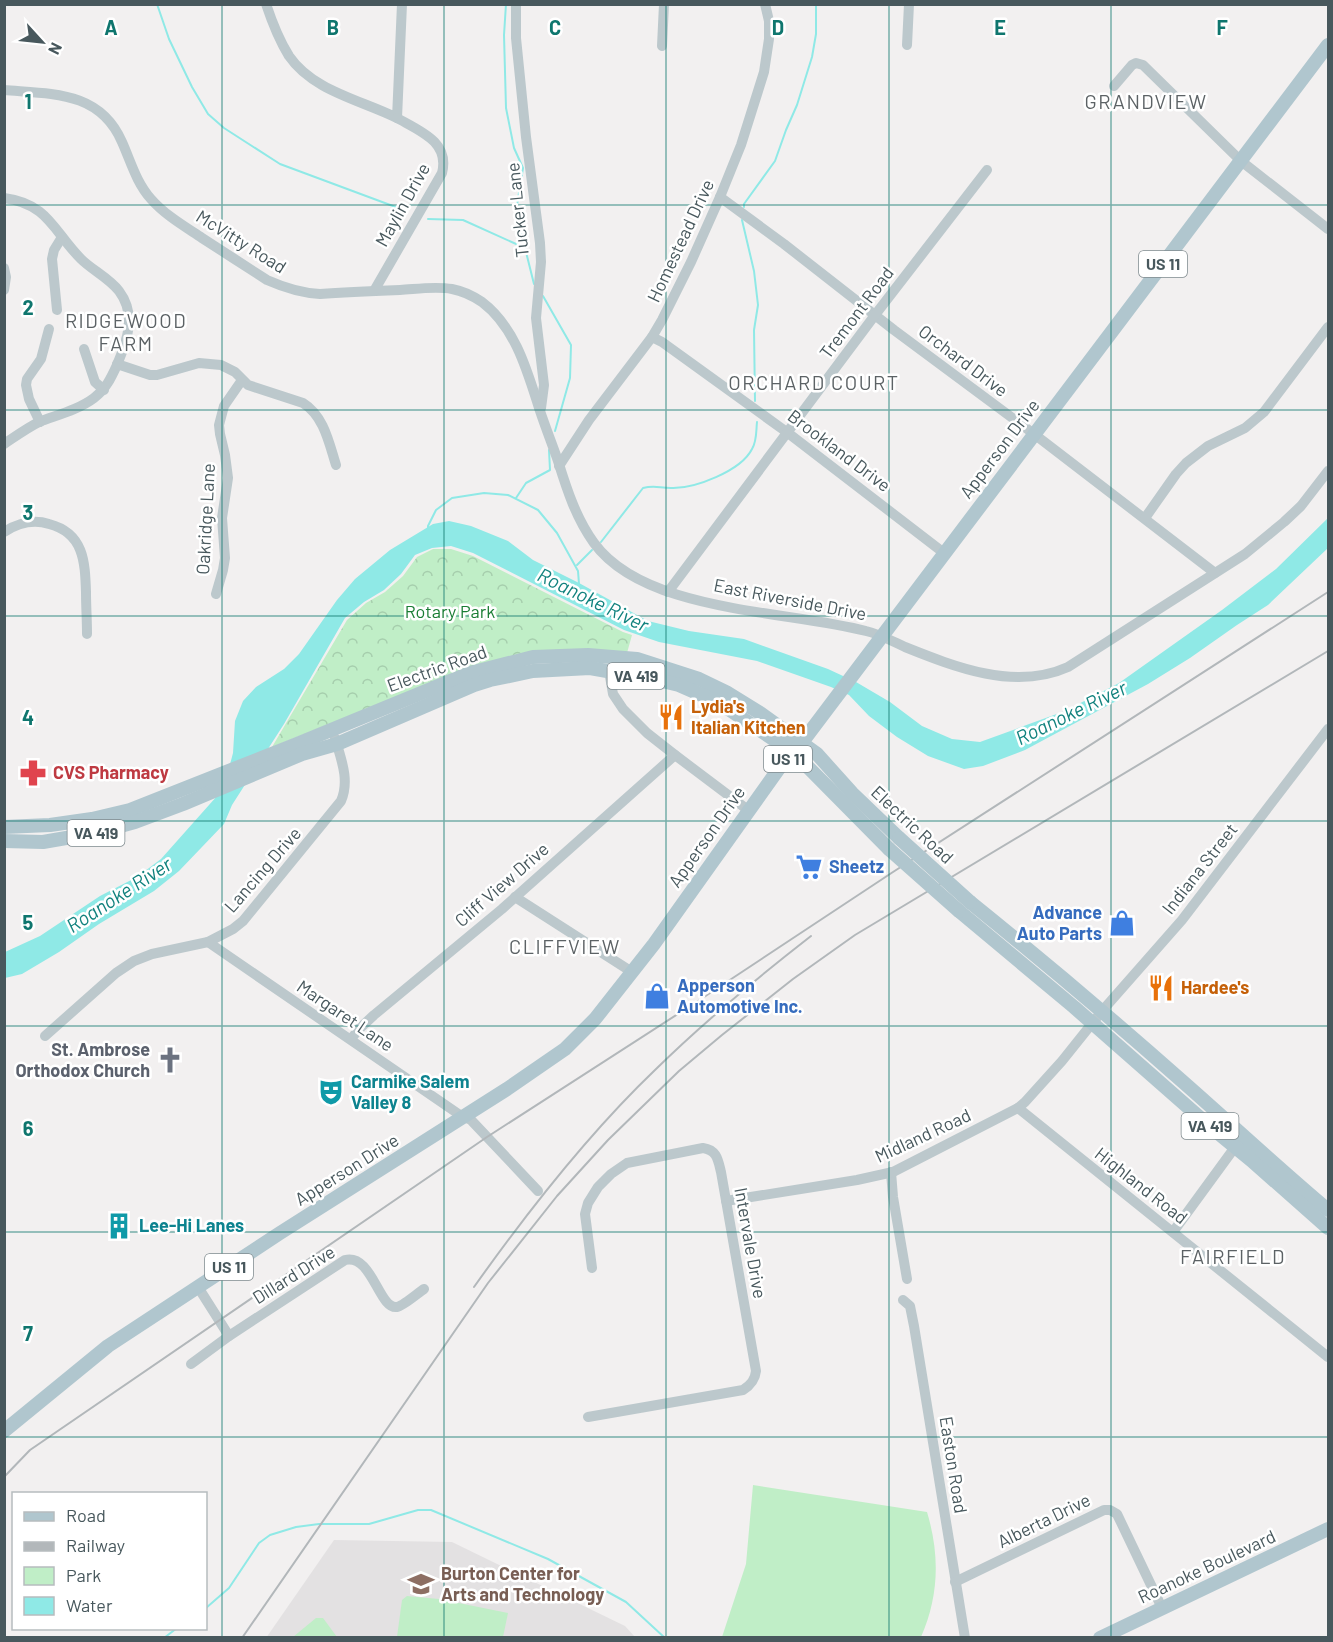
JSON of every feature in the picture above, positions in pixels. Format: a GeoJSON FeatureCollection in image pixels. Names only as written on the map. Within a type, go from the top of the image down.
{"type":"FeatureCollection","features":[{"type":"Feature","properties":{"kind":"main road","name":"Apperson Drive"},"geometry":{"type":"LineString","coordinates":[[4,1431],[108,1346],[528,1076],[565,1048],[595,1019],[654,944],[780,767],[798,748],[1329,45]]}},
{"type":"Feature","properties":{"kind":"main road","name":"Electric Road"},"geometry":{"type":"LineString","coordinates":[[4,841],[44,842],[95,834],[135,822],[183,804],[300,749],[332,729],[480,670],[533,657],[588,655],[636,659],[699,679],[760,713],[798,748],[889,849],[1102,1011]]}},
{"type":"Feature","properties":{"kind":"main road","name":"Electric Road"},"geometry":{"type":"LineString","coordinates":[[4,827],[42,826],[92,819],[130,810],[300,749],[337,744],[490,680],[533,671],[568,668],[609,671],[658,680],[693,691],[718,702],[798,748],[817,754],[852,793],[964,906],[1092,1023]]}},
{"type":"Feature","properties":{"kind":"main road","name":"VA 419"},"geometry":{"type":"LineString","coordinates":[[1102,1011],[1329,1228]]}},
{"type":"Feature","properties":{"kind":"main road","name":"VA 419"},"geometry":{"type":"LineString","coordinates":[[1092,1023],[1239,1141],[1263,1155],[1329,1210]]}},
{"type":"Feature","properties":{"kind":"main road","name":"Roanoke Boulevard"},"geometry":{"type":"LineString","coordinates":[[1100,1638],[1329,1529]]}},
{"type":"Feature","properties":{"kind":"street","name":"Maylin Drive"},"geometry":{"type":"LineString","coordinates":[[266,4],[282,44],[304,73],[327,88],[397,118],[435,141],[442,152],[444,166],[442,173],[374,291]]}},
{"type":"Feature","properties":{"kind":"street"},"geometry":{"type":"LineString","coordinates":[[397,118],[402,4]]}},
{"type":"Feature","properties":{"kind":"street","name":"Tucker Lane"},"geometry":{"type":"LineString","coordinates":[[516,4],[516,38],[540,243],[541,262],[536,318],[544,385],[540,411]]}},
{"type":"Feature","properties":{"kind":"street"},"geometry":{"type":"LineString","coordinates":[[662,46],[664,4]]}},
{"type":"Feature","properties":{"kind":"street","name":"Homestead Drive"},"geometry":{"type":"LineString","coordinates":[[559,466],[589,420],[652,337],[691,262],[720,197],[741,145],[764,72],[769,39],[769,21],[765,4]]}},
{"type":"Feature","properties":{"kind":"street"},"geometry":{"type":"LineString","coordinates":[[907,45],[909,4]]}},
{"type":"Feature","properties":{"kind":"street"},"geometry":{"type":"LineString","coordinates":[[1114,86],[1132,65],[1136,63],[1143,65],[1241,161],[1329,229]]}},
{"type":"Feature","properties":{"kind":"street","name":"McVitty Road"},"geometry":{"type":"LineString","coordinates":[[4,90],[63,95],[84,101],[94,107],[118,132],[138,180],[159,207],[195,233],[280,286],[306,293],[421,288],[452,289],[483,303],[502,323],[517,346],[559,466]]}},
{"type":"Feature","properties":{"kind":"street","name":"Tremont Road"},"geometry":{"type":"LineString","coordinates":[[668,592],[875,315],[987,170]]}},
{"type":"Feature","properties":{"kind":"street","name":"Orchard Drive"},"geometry":{"type":"LineString","coordinates":[[720,197],[1215,573]]}},
{"type":"Feature","properties":{"kind":"street"},"geometry":{"type":"LineString","coordinates":[[4,198],[35,207],[51,221],[80,258],[119,291],[127,306],[130,324],[129,334],[110,382],[104,390],[88,403],[40,422],[4,444]]}},
{"type":"Feature","properties":{"kind":"street"},"geometry":{"type":"LineString","coordinates":[[57,310],[52,259],[54,250],[62,237]]}},
{"type":"Feature","properties":{"kind":"street"},"geometry":{"type":"LineString","coordinates":[[4,268],[6,277],[4,290]]}},
{"type":"Feature","properties":{"kind":"street"},"geometry":{"type":"LineString","coordinates":[[1144,518],[1186,463],[1208,446],[1245,428],[1264,411],[1329,327]]}},
{"type":"Feature","properties":{"kind":"street"},"geometry":{"type":"LineString","coordinates":[[40,422],[28,399],[26,385],[40,359],[49,328]]}},
{"type":"Feature","properties":{"kind":"street","name":"Brookland Drive"},"geometry":{"type":"LineString","coordinates":[[652,337],[788,433],[944,553]]}},
{"type":"Feature","properties":{"kind":"street"},"geometry":{"type":"LineString","coordinates":[[84,349],[95,381],[104,390]]}},
{"type":"Feature","properties":{"kind":"street"},"geometry":{"type":"LineString","coordinates":[[117,364],[150,375],[210,363],[229,368],[242,380],[255,387],[310,407],[321,422],[336,465]]}},
{"type":"Feature","properties":{"kind":"street","name":"Oakridge Lane"},"geometry":{"type":"LineString","coordinates":[[216,594],[224,564],[222,518],[228,478],[219,425],[224,406],[242,380]]}},
{"type":"Feature","properties":{"kind":"street","name":"East Riverside Drive"},"geometry":{"type":"LineString","coordinates":[[559,466],[576,513],[594,544],[626,572],[668,592],[730,607],[868,631],[944,663],[975,671],[1022,677],[1041,676],[1068,667],[1245,554],[1301,506],[1329,471]]}},
{"type":"Feature","properties":{"kind":"street"},"geometry":{"type":"LineString","coordinates":[[4,532],[16,525],[43,522],[62,529],[73,539],[82,553],[85,565],[87,634]]}},
{"type":"Feature","properties":{"kind":"street"},"geometry":{"type":"LineString","coordinates":[[609,671],[613,694],[617,702],[647,733],[748,810]]}},
{"type":"Feature","properties":{"kind":"street","name":"Lancing Drive"},"geometry":{"type":"LineString","coordinates":[[45,1036],[134,961],[152,954],[208,942],[243,921],[341,801],[345,775],[332,729]]}},
{"type":"Feature","properties":{"kind":"street","name":"Indiana Street"},"geometry":{"type":"LineString","coordinates":[[1092,1023],[1182,920],[1329,729]]}},
{"type":"Feature","properties":{"kind":"street","name":"Cliff View Drive"},"geometry":{"type":"LineString","coordinates":[[351,1039],[358,1029],[515,897],[675,755]]}},
{"type":"Feature","properties":{"kind":"street"},"geometry":{"type":"LineString","coordinates":[[515,897],[632,972]]}},
{"type":"Feature","properties":{"kind":"street","name":"Margaret Lane"},"geometry":{"type":"LineString","coordinates":[[208,942],[475,1124],[538,1191]]}},
{"type":"Feature","properties":{"kind":"street","name":"Midland Road"},"geometry":{"type":"LineString","coordinates":[[726,1201],[857,1180],[891,1172],[1018,1108],[1062,1061],[1092,1023]]}},
{"type":"Feature","properties":{"kind":"street","name":"Highland Road"},"geometry":{"type":"LineString","coordinates":[[1018,1108],[1329,1357]]}},
{"type":"Feature","properties":{"kind":"street"},"geometry":{"type":"LineString","coordinates":[[1173,1232],[1239,1141]]}},
{"type":"Feature","properties":{"kind":"street","name":"Intervale Drive"},"geometry":{"type":"LineString","coordinates":[[588,1417],[743,1390],[752,1383],[756,1371],[726,1201],[715,1154],[708,1149],[700,1149],[627,1163],[611,1174],[598,1187],[588,1203],[585,1214],[592,1268]]}},
{"type":"Feature","properties":{"kind":"street"},"geometry":{"type":"LineString","coordinates":[[891,1172],[907,1279]]}},
{"type":"Feature","properties":{"kind":"street","name":"Dillard Drive"},"geometry":{"type":"LineString","coordinates":[[191,1364],[229,1336],[345,1260],[355,1259],[363,1265],[390,1306],[400,1306],[424,1289]]}},
{"type":"Feature","properties":{"kind":"street"},"geometry":{"type":"LineString","coordinates":[[198,1287],[229,1336]]}},
{"type":"Feature","properties":{"kind":"street","name":"Easton Road"},"geometry":{"type":"LineString","coordinates":[[903,1300],[910,1306],[965,1638]]}},
{"type":"Feature","properties":{"kind":"street","name":"Alberta Drive"},"geometry":{"type":"LineString","coordinates":[[956,1582],[1104,1510],[1110,1510],[1117,1514],[1162,1608]]}},
{"type":"Feature","properties":{"kind":"shaded area","name":"Burton Center for Arts and Technology"},"geometry":{"type":"Polygon","coordinates":[[[334,1540],[452,1542],[625,1626],[635,1637],[266,1638],[334,1540]]]}},
{"type":"Feature","properties":{"kind":"green space","name":"Rotary Park"},"geometry":{"type":"Polygon","coordinates":[[[433,549],[451,549],[473,556],[632,635],[627,653],[570,650],[386,701],[272,747],[347,620],[403,576],[417,557],[433,549]]]}},
{"type":"Feature","properties":{"kind":"green space"},"geometry":{"type":"Polygon","coordinates":[[[753,1485],[927,1512],[934,1544],[936,1575],[931,1606],[921,1637],[722,1637],[746,1564],[753,1485]]]}},
{"type":"Feature","properties":{"kind":"green space"},"geometry":{"type":"Polygon","coordinates":[[[407,1596],[439,1599],[508,1613],[503,1637],[397,1637],[402,1600],[407,1596]]]}},
{"type":"Feature","properties":{"kind":"green space"},"geometry":{"type":"Polygon","coordinates":[[[316,1618],[323,1618],[337,1637],[293,1637],[316,1618]]]}},
{"type":"Feature","properties":{"kind":"water","name":"Roanoke River"},"geometry":{"type":"Polygon","coordinates":[[[1328,518],[1328,548],[1268,605],[1148,684],[1025,750],[983,766],[964,769],[928,756],[897,737],[869,716],[849,695],[831,687],[757,661],[659,642],[624,630],[473,553],[451,546],[432,548],[415,555],[401,574],[384,590],[364,602],[345,618],[284,724],[232,805],[224,824],[179,871],[154,891],[99,924],[59,952],[22,974],[5,978],[5,952],[40,936],[100,896],[137,877],[161,859],[217,796],[228,772],[233,753],[235,721],[243,701],[256,687],[284,669],[299,654],[337,600],[355,579],[390,550],[433,524],[449,521],[471,526],[508,541],[533,560],[648,621],[689,631],[744,639],[828,669],[890,702],[922,726],[952,739],[980,742],[1065,711],[1119,683],[1276,569],[1328,518]]]}},
{"type":"Feature","properties":{"kind":"waterway"},"geometry":{"type":"LineString","coordinates":[[157,4],[169,39],[192,87],[208,114],[224,128],[280,164],[401,209]]}},
{"type":"Feature","properties":{"kind":"waterway"},"geometry":{"type":"LineString","coordinates":[[506,4],[504,35],[506,108],[514,148],[523,168],[517,205],[534,284]]}},
{"type":"Feature","properties":{"kind":"waterway"},"geometry":{"type":"LineString","coordinates":[[744,207],[775,161],[797,105],[812,57],[816,34],[816,4]]}},
{"type":"Feature","properties":{"kind":"waterway"},"geometry":{"type":"LineString","coordinates":[[428,219],[463,220],[525,248]]}},
{"type":"Feature","properties":{"kind":"waterway"},"geometry":{"type":"LineString","coordinates":[[742,220],[754,271],[758,305],[754,330],[755,401]]}},
{"type":"Feature","properties":{"kind":"waterway"},"geometry":{"type":"LineString","coordinates":[[543,296],[571,345],[570,378],[555,431]]}},
{"type":"Feature","properties":{"kind":"waterway"},"geometry":{"type":"LineString","coordinates":[[601,542],[643,488],[681,488],[704,482],[738,465],[754,446],[757,422]]}},
{"type":"Feature","properties":{"kind":"waterway"},"geometry":{"type":"LineString","coordinates":[[516,498],[526,483],[550,470],[549,450]]}},
{"type":"Feature","properties":{"kind":"waterway","name":"Roanoke River"},"geometry":{"type":"LineString","coordinates":[[428,528],[436,510],[452,498],[484,493],[508,495],[538,510],[557,533],[578,571],[579,584]]}},
{"type":"Feature","properties":{"kind":"waterway"},"geometry":{"type":"LineString","coordinates":[[577,565],[592,550]]}},
{"type":"Feature","properties":{"kind":"waterway"},"geometry":{"type":"LineString","coordinates":[[207,1607],[229,1588],[259,1543],[270,1535],[296,1527],[319,1524],[369,1524],[418,1510],[431,1510],[548,1559],[626,1602],[665,1638]]}},
{"type":"Feature","properties":{"kind":"waterway"},"geometry":{"type":"LineString","coordinates":[[164,1638],[174,1630]]}},
{"type":"Feature","properties":{"kind":"railway"},"geometry":{"type":"LineString","coordinates":[[4,1477],[30,1450],[487,1137],[1328,592]]}},
{"type":"Feature","properties":{"kind":"railway"},"geometry":{"type":"LineString","coordinates":[[242,1638],[488,1283],[557,1196],[608,1140],[679,1071],[793,979],[855,935],[1328,651]]}},
{"type":"Feature","properties":{"kind":"railway"},"geometry":{"type":"LineString","coordinates":[[474,1287],[559,1174],[630,1095],[712,1018],[811,936]]}},
{"type":"Feature","properties":{"kind":"place","name":"Lydia's Italian Kitchen"},"geometry":{"type":"Point","coordinates":[671,717]}},
{"type":"Feature","properties":{"kind":"place","name":"CVS Pharmacy"},"geometry":{"type":"Point","coordinates":[33,773]}},
{"type":"Feature","properties":{"kind":"place","name":"Sheetz"},"geometry":{"type":"Point","coordinates":[809,867]}},
{"type":"Feature","properties":{"kind":"place","name":"Advance Auto Parts"},"geometry":{"type":"Point","coordinates":[1122,923]}},
{"type":"Feature","properties":{"kind":"place","name":"Hardee's"},"geometry":{"type":"Point","coordinates":[1161,988]}},
{"type":"Feature","properties":{"kind":"place","name":"Apperson Automotive Inc."},"geometry":{"type":"Point","coordinates":[657,996]}},
{"type":"Feature","properties":{"kind":"place","name":"St. Ambrose Orthodox Church"},"geometry":{"type":"Point","coordinates":[170,1060]}},
{"type":"Feature","properties":{"kind":"place","name":"Carmike Salem Valley 8"},"geometry":{"type":"Point","coordinates":[331,1092]}},
{"type":"Feature","properties":{"kind":"place","name":"Lee-Hi Lanes"},"geometry":{"type":"Point","coordinates":[119,1226]}},
{"type":"Feature","properties":{"kind":"place","name":"Burton Center for Arts and Technology"},"geometry":{"type":"Point","coordinates":[421,1584]}},
{"type":"Feature","properties":{"kind":"district","name":"GRANDVIEW"},"geometry":{"type":"Point","coordinates":[1146,102]}},
{"type":"Feature","properties":{"kind":"district","name":"RIDGEWOOD FARM"},"geometry":{"type":"Point","coordinates":[126,332]}},
{"type":"Feature","properties":{"kind":"district","name":"ORCHARD COURT"},"geometry":{"type":"Point","coordinates":[814,383]}},
{"type":"Feature","properties":{"kind":"district","name":"CLIFFVIEW"},"geometry":{"type":"Point","coordinates":[565,947]}},
{"type":"Feature","properties":{"kind":"district","name":"FAIRFIELD"},"geometry":{"type":"Point","coordinates":[1233,1257]}}]}
